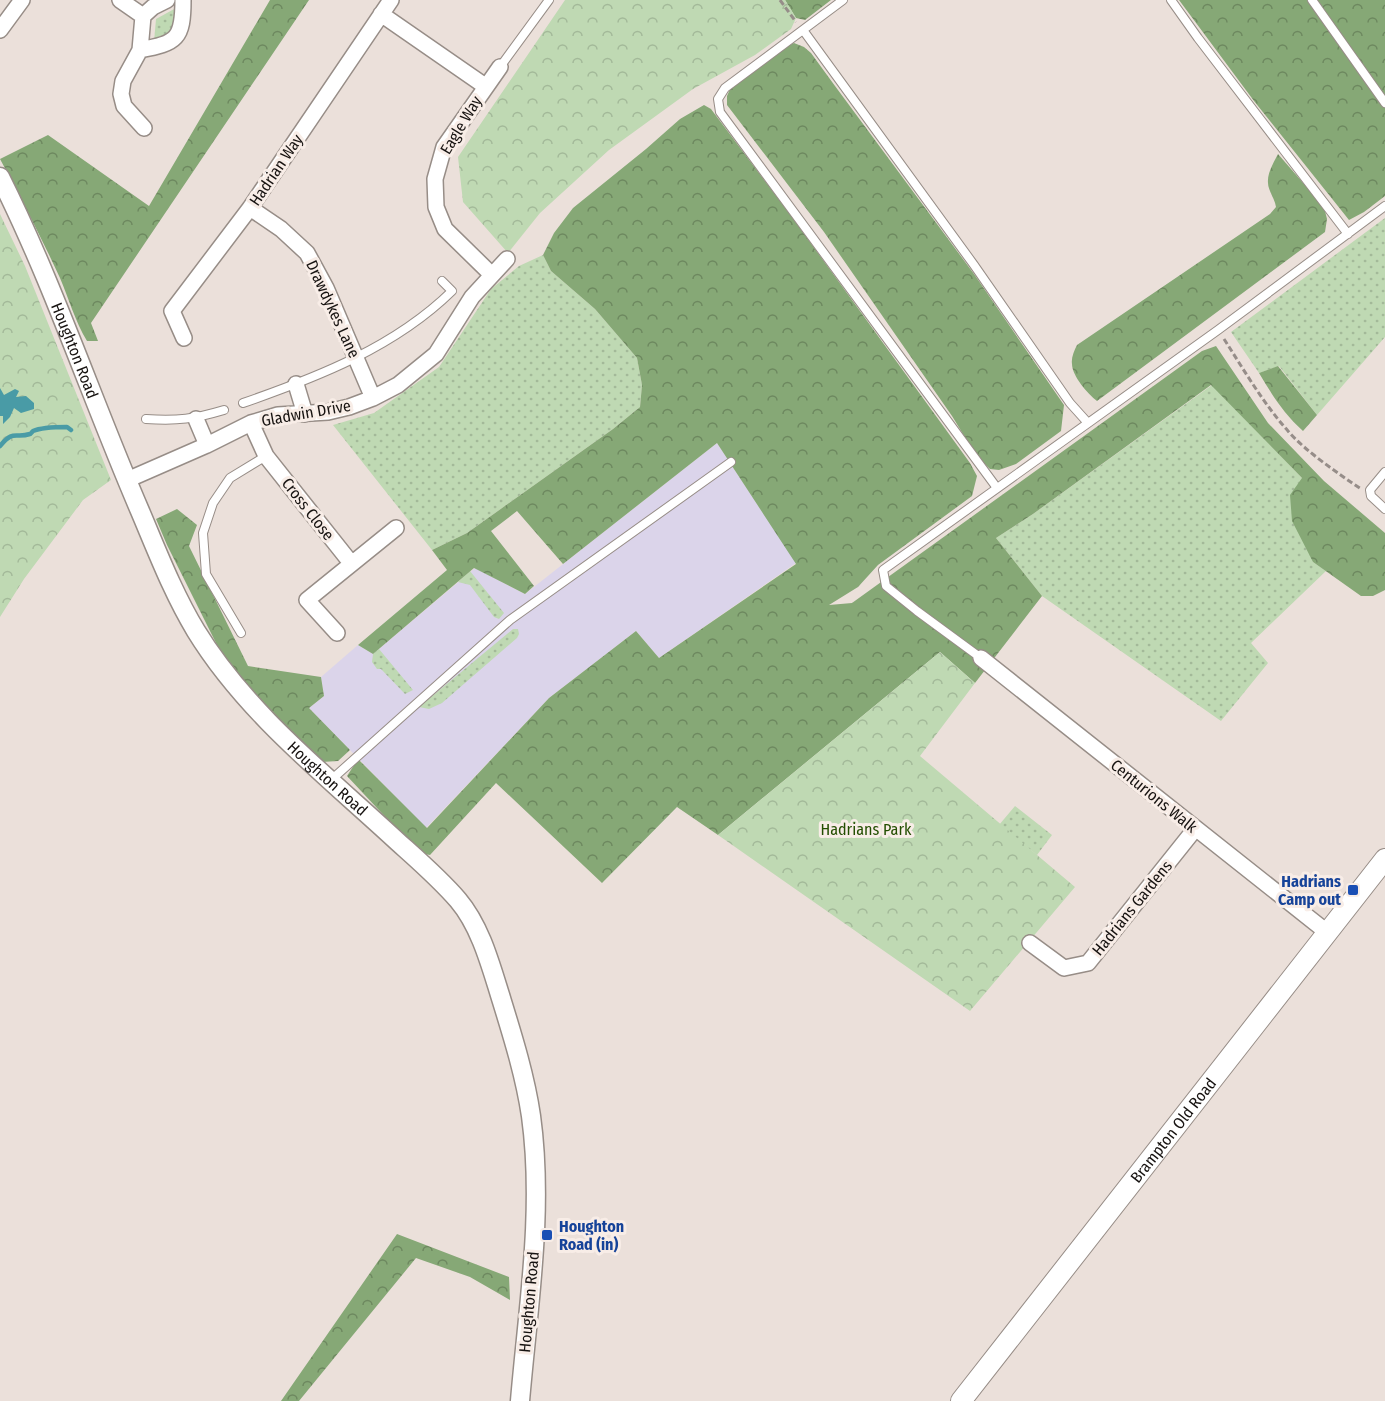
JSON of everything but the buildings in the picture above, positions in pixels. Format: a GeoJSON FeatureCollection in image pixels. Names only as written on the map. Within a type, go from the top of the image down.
{"type":"FeatureCollection","features":[{"type":"Feature","properties":{"kind":"main road","name":"Brampton Old Road"},"geometry":{"type":"LineString","coordinates":[[961,1401],[1385,860]]}},
{"type":"Feature","properties":{"kind":"street"},"geometry":{"type":"LineString","coordinates":[[0,30],[22,0]]}},
{"type":"Feature","properties":{"kind":"street"},"geometry":{"type":"LineString","coordinates":[[120,0],[142,16]]}},
{"type":"Feature","properties":{"kind":"street"},"geometry":{"type":"LineString","coordinates":[[144,128],[124,106],[121,94],[123,81],[140,50],[142,16],[167,0]]}},
{"type":"Feature","properties":{"kind":"street"},"geometry":{"type":"LineString","coordinates":[[140,50],[166,45],[177,36],[183,24],[183,0]]}},
{"type":"Feature","properties":{"kind":"street","name":"Hadrian Way"},"geometry":{"type":"LineString","coordinates":[[184,338],[172,311],[250,208],[391,0]]}},
{"type":"Feature","properties":{"kind":"street"},"geometry":{"type":"LineString","coordinates":[[381,14],[486,86]]}},
{"type":"Feature","properties":{"kind":"street","name":"Eagle Way"},"geometry":{"type":"LineString","coordinates":[[492,275],[445,229],[436,207],[435,179],[444,147],[500,67]]}},
{"type":"Feature","properties":{"kind":"street","name":"Houghton Road"},"geometry":{"type":"LineString","coordinates":[[0,177],[44,274],[127,480],[174,589],[196,630],[223,670],[281,735],[459,901],[485,949],[505,1010],[525,1087],[531,1116],[536,1166],[535,1230],[520,1401]]}},
{"type":"Feature","properties":{"kind":"street","name":"Drawdykes Lane"},"geometry":{"type":"LineString","coordinates":[[250,208],[282,229],[307,253],[326,288],[373,398]]}},
{"type":"Feature","properties":{"kind":"street","name":"Gladwin Drive"},"geometry":{"type":"LineString","coordinates":[[127,480],[251,423],[278,416],[328,412],[373,398],[398,385],[436,354],[472,297],[507,259]]}},
{"type":"Feature","properties":{"kind":"street"},"geometry":{"type":"LineString","coordinates":[[296,384],[305,414]]}},
{"type":"Feature","properties":{"kind":"street"},"geometry":{"type":"LineString","coordinates":[[196,419],[207,445]]}},
{"type":"Feature","properties":{"kind":"street","name":"Cross Close"},"geometry":{"type":"LineString","coordinates":[[251,423],[266,456],[351,563]]}},
{"type":"Feature","properties":{"kind":"street"},"geometry":{"type":"LineString","coordinates":[[337,633],[308,600],[396,528]]}},
{"type":"Feature","properties":{"kind":"street","name":"Centurions Walk"},"geometry":{"type":"LineString","coordinates":[[981,658],[1328,933]]}},
{"type":"Feature","properties":{"kind":"street","name":"Hadrians Gardens"},"geometry":{"type":"LineString","coordinates":[[1030,943],[1064,968],[1088,963],[1195,829]]}},
{"type":"Feature","properties":{"kind":"lane"},"geometry":{"type":"LineString","coordinates":[[500,67],[549,0]]}},
{"type":"Feature","properties":{"kind":"lane"},"geometry":{"type":"LineString","coordinates":[[843,0],[724,88],[718,99],[720,112],[997,488]]}},
{"type":"Feature","properties":{"kind":"lane"},"geometry":{"type":"LineString","coordinates":[[1171,0],[1348,234]]}},
{"type":"Feature","properties":{"kind":"lane"},"geometry":{"type":"LineString","coordinates":[[1312,0],[1385,103]]}},
{"type":"Feature","properties":{"kind":"lane"},"geometry":{"type":"LineString","coordinates":[[803,30],[974,265],[1070,403],[1088,423]]}},
{"type":"Feature","properties":{"kind":"lane"},"geometry":{"type":"LineString","coordinates":[[981,658],[916,611],[886,586],[883,570],[1218,330],[1385,206]]}},
{"type":"Feature","properties":{"kind":"lane"},"geometry":{"type":"LineString","coordinates":[[243,403],[296,384],[356,358],[413,324],[435,308],[452,291],[442,282]]}},
{"type":"Feature","properties":{"kind":"lane"},"geometry":{"type":"LineString","coordinates":[[146,419],[168,421],[196,419],[224,410]]}},
{"type":"Feature","properties":{"kind":"lane"},"geometry":{"type":"LineString","coordinates":[[241,633],[206,574],[203,533],[213,502],[230,478],[266,456]]}},
{"type":"Feature","properties":{"kind":"lane"},"geometry":{"type":"LineString","coordinates":[[331,780],[510,620],[731,462]]}},
{"type":"Feature","properties":{"kind":"lane"},"geometry":{"type":"LineString","coordinates":[[1385,472],[1372,486],[1371,496],[1385,509]]}},
{"type":"Feature","properties":{"kind":"path"},"geometry":{"type":"LineString","coordinates":[[780,0],[803,30]]}},
{"type":"Feature","properties":{"kind":"path"},"geometry":{"type":"LineString","coordinates":[[1218,330],[1257,391],[1288,432],[1338,473],[1371,496]]}},
{"type":"Feature","properties":{"kind":"shaded area"},"geometry":{"type":"Polygon","coordinates":[[[717,443],[796,563],[659,658],[636,631],[549,698],[426,828],[309,708],[324,696],[321,677],[358,645],[373,654],[475,568],[525,594],[717,443]]]}},
{"type":"Feature","properties":{"kind":"green space"},"geometry":{"type":"Polygon","coordinates":[[[270,0],[309,0],[91,323],[98,341],[87,341],[53,263],[0,159],[48,135],[149,206],[270,0]]]}},
{"type":"Feature","properties":{"kind":"green space"},"geometry":{"type":"Polygon","coordinates":[[[565,0],[785,0],[796,18],[791,29],[755,55],[693,89],[609,150],[540,213],[508,253],[463,202],[458,157],[565,0]]]}},
{"type":"Feature","properties":{"kind":"green space"},"geometry":{"type":"Polygon","coordinates":[[[785,0],[831,0],[805,20],[796,18],[785,0]]]}},
{"type":"Feature","properties":{"kind":"green space"},"geometry":{"type":"Polygon","coordinates":[[[1179,0],[1385,0],[1385,196],[1349,220],[1254,101],[1179,0]]]}},
{"type":"Feature","properties":{"kind":"green space"},"geometry":{"type":"Polygon","coordinates":[[[176,8],[173,31],[154,42],[156,19],[176,8]]]}},
{"type":"Feature","properties":{"kind":"green space"},"geometry":{"type":"Polygon","coordinates":[[[794,43],[811,53],[974,274],[1064,405],[1061,431],[1016,464],[999,470],[990,469],[977,457],[952,416],[824,232],[727,105],[727,96],[731,87],[794,43]]]}},
{"type":"Feature","properties":{"kind":"green space"},"geometry":{"type":"Polygon","coordinates":[[[704,105],[711,109],[789,213],[970,463],[977,476],[972,496],[878,565],[858,587],[829,605],[852,603],[1202,351],[1216,346],[1268,423],[1324,481],[1385,533],[1385,590],[1373,596],[1361,596],[1313,562],[1292,521],[1290,495],[1302,478],[1211,385],[1033,514],[996,538],[1042,596],[975,683],[940,652],[718,835],[677,807],[602,883],[496,783],[430,855],[419,853],[347,776],[358,759],[427,828],[549,698],[636,631],[659,658],[796,564],[717,443],[563,564],[517,511],[491,531],[534,586],[525,594],[474,568],[373,654],[358,645],[447,570],[432,550],[467,533],[613,429],[640,407],[642,385],[637,358],[595,309],[551,271],[543,255],[554,233],[573,208],[680,119],[704,105]]]}},
{"type":"Feature","properties":{"kind":"green space"},"geometry":{"type":"Polygon","coordinates":[[[1278,154],[1324,207],[1327,219],[1325,232],[1097,401],[1081,384],[1073,369],[1072,357],[1077,345],[1270,214],[1276,207],[1268,186],[1268,179],[1278,154]]]}},
{"type":"Feature","properties":{"kind":"green space"},"geometry":{"type":"Polygon","coordinates":[[[0,214],[25,266],[111,480],[83,500],[24,579],[0,617],[0,214]]]}},
{"type":"Feature","properties":{"kind":"green space"},"geometry":{"type":"Polygon","coordinates":[[[1385,218],[1385,337],[1317,415],[1279,366],[1259,373],[1231,332],[1385,218]]]}},
{"type":"Feature","properties":{"kind":"green space"},"geometry":{"type":"Polygon","coordinates":[[[543,255],[551,271],[595,309],[637,358],[642,385],[640,407],[613,429],[467,533],[432,550],[333,425],[374,413],[439,367],[491,289],[519,266],[543,255]]]}},
{"type":"Feature","properties":{"kind":"green space"},"geometry":{"type":"Polygon","coordinates":[[[1278,366],[1317,415],[1303,431],[1279,404],[1259,373],[1278,366]]]}},
{"type":"Feature","properties":{"kind":"green space"},"geometry":{"type":"Polygon","coordinates":[[[1212,385],[1302,478],[1313,562],[1326,571],[1251,643],[1268,663],[1221,721],[1042,596],[996,538],[1033,514],[1212,385]]]}},
{"type":"Feature","properties":{"kind":"green space"},"geometry":{"type":"Polygon","coordinates":[[[177,509],[197,525],[189,546],[248,666],[321,677],[324,696],[309,708],[350,750],[338,761],[322,762],[260,710],[222,655],[156,519],[177,509]]]}},
{"type":"Feature","properties":{"kind":"green space"},"geometry":{"type":"Polygon","coordinates":[[[470,571],[504,613],[499,619],[494,617],[470,585],[458,582],[470,571]]]}},
{"type":"Feature","properties":{"kind":"green space"},"geometry":{"type":"Polygon","coordinates":[[[513,629],[518,629],[517,638],[442,703],[429,709],[419,707],[513,629]]]}},
{"type":"Feature","properties":{"kind":"green space"},"geometry":{"type":"Polygon","coordinates":[[[379,649],[413,690],[405,694],[381,669],[377,669],[372,662],[373,654],[379,649]]]}},
{"type":"Feature","properties":{"kind":"green space","name":"Hadrians Park"},"geometry":{"type":"Polygon","coordinates":[[[940,652],[975,683],[920,756],[1075,887],[970,1011],[718,835],[940,652]]]}},
{"type":"Feature","properties":{"kind":"green space"},"geometry":{"type":"Polygon","coordinates":[[[1015,806],[1052,835],[1037,855],[999,825],[1015,806]]]}},
{"type":"Feature","properties":{"kind":"green space"},"geometry":{"type":"Polygon","coordinates":[[[397,1234],[509,1277],[510,1300],[470,1277],[416,1258],[299,1401],[281,1401],[397,1234]]]}},
{"type":"Feature","properties":{"kind":"water"},"geometry":{"type":"Polygon","coordinates":[[[0,388],[4,395],[15,389],[19,391],[16,397],[26,396],[34,403],[34,409],[21,413],[14,408],[10,417],[3,424],[3,416],[0,416],[0,388]]]}},
{"type":"Feature","properties":{"kind":"waterway"},"geometry":{"type":"LineString","coordinates":[[0,446],[12,436],[30,434],[41,429],[67,427],[71,430]]}},
{"type":"Feature","properties":{"kind":"place","name":"Hadrians Camp out"},"geometry":{"type":"Point","coordinates":[1353,890]}},
{"type":"Feature","properties":{"kind":"place","name":"Houghton Road (in)"},"geometry":{"type":"Point","coordinates":[547,1235]}}]}
